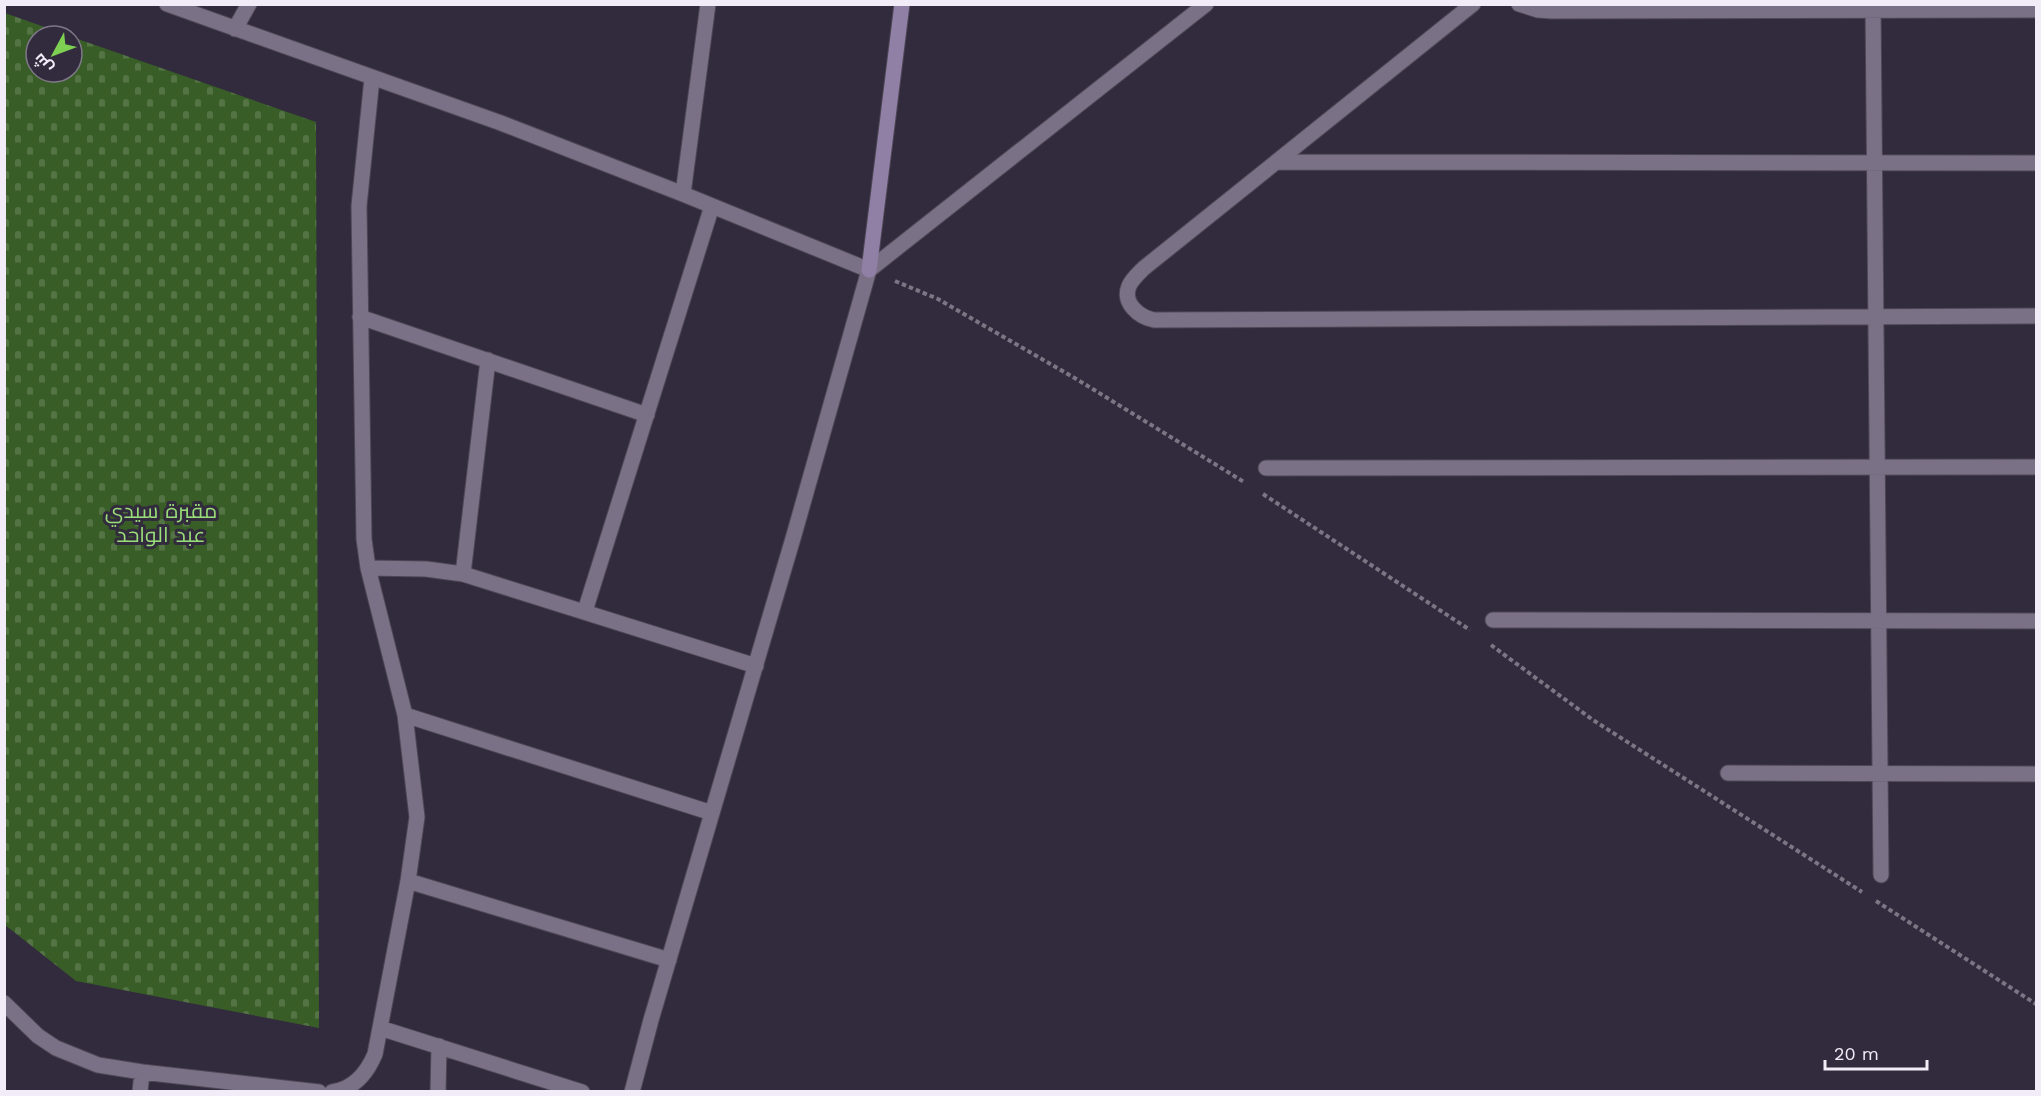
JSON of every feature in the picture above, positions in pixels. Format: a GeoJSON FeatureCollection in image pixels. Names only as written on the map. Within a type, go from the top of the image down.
{"type":"FeatureCollection","features":[{"type":"Feature","properties":{"kind":"street"},"geometry":{"type":"LineString","coordinates":[[168,4],[501,123],[869,270]]}},
{"type":"Feature","properties":{"kind":"street"},"geometry":{"type":"LineString","coordinates":[[235,29],[249,4]]}},
{"type":"Feature","properties":{"kind":"street"},"geometry":{"type":"LineString","coordinates":[[683,194],[708,4]]}},
{"type":"Feature","properties":{"kind":"street"},"geometry":{"type":"LineString","coordinates":[[632,1092],[869,270],[902,4]]}},
{"type":"Feature","properties":{"kind":"street"},"geometry":{"type":"LineString","coordinates":[[1183,23],[1185,4]]}},
{"type":"Feature","properties":{"kind":"street"},"geometry":{"type":"LineString","coordinates":[[869,270],[1206,4]]}},
{"type":"Feature","properties":{"kind":"street"},"geometry":{"type":"LineString","coordinates":[[1473,4],[1133,278],[1128,288],[1128,297],[1137,313],[1154,320],[2037,315]]}},
{"type":"Feature","properties":{"kind":"street"},"geometry":{"type":"LineString","coordinates":[[1520,4],[1538,10],[1552,11],[1873,7],[2037,10]]}},
{"type":"Feature","properties":{"kind":"street"},"geometry":{"type":"LineString","coordinates":[[1873,7],[1881,875]]}},
{"type":"Feature","properties":{"kind":"street"},"geometry":{"type":"LineString","coordinates":[[332,1092],[349,1087],[359,1080],[369,1068],[375,1054],[408,881],[417,817],[405,715],[368,568],[364,539],[359,206],[372,78]]}},
{"type":"Feature","properties":{"kind":"street"},"geometry":{"type":"LineString","coordinates":[[1276,162],[2037,163]]}},
{"type":"Feature","properties":{"kind":"street"},"geometry":{"type":"LineString","coordinates":[[585,611],[712,206]]}},
{"type":"Feature","properties":{"kind":"street"},"geometry":{"type":"LineString","coordinates":[[360,317],[647,415]]}},
{"type":"Feature","properties":{"kind":"street"},"geometry":{"type":"LineString","coordinates":[[463,574],[488,360]]}},
{"type":"Feature","properties":{"kind":"street"},"geometry":{"type":"LineString","coordinates":[[1266,468],[2037,467]]}},
{"type":"Feature","properties":{"kind":"street"},"geometry":{"type":"LineString","coordinates":[[368,568],[426,569],[463,574],[756,666]]}},
{"type":"Feature","properties":{"kind":"street"},"geometry":{"type":"LineString","coordinates":[[1492,620],[2037,621]]}},
{"type":"Feature","properties":{"kind":"street"},"geometry":{"type":"LineString","coordinates":[[405,715],[712,813]]}},
{"type":"Feature","properties":{"kind":"street"},"geometry":{"type":"LineString","coordinates":[[1728,773],[2037,774]]}},
{"type":"Feature","properties":{"kind":"street"},"geometry":{"type":"LineString","coordinates":[[408,881],[669,960]]}},
{"type":"Feature","properties":{"kind":"street"},"geometry":{"type":"LineString","coordinates":[[4,1003],[30,1029],[56,1048],[98,1065],[319,1092]]}},
{"type":"Feature","properties":{"kind":"street"},"geometry":{"type":"LineString","coordinates":[[380,1028],[582,1092]]}},
{"type":"Feature","properties":{"kind":"street"},"geometry":{"type":"LineString","coordinates":[[438,1092],[439,1046]]}},
{"type":"Feature","properties":{"kind":"street"},"geometry":{"type":"LineString","coordinates":[[140,1092],[141,1072]]}},
{"type":"Feature","properties":{"kind":"path"},"geometry":{"type":"LineString","coordinates":[[869,270],[938,299],[1130,411],[1247,484]]}},
{"type":"Feature","properties":{"kind":"path"},"geometry":{"type":"LineString","coordinates":[[1257,490],[1476,634]]}},
{"type":"Feature","properties":{"kind":"path"},"geometry":{"type":"LineString","coordinates":[[1485,640],[1593,720],[2037,1004]]}},
{"type":"Feature","properties":{"kind":"green space","name":"مقبرة سيدي عبد الواحد"},"geometry":{"type":"Polygon","coordinates":[[[5,13],[36,24],[24,24],[24,84],[84,84],[84,41],[316,122],[319,1028],[76,981],[5,925],[5,13]]]}}]}
